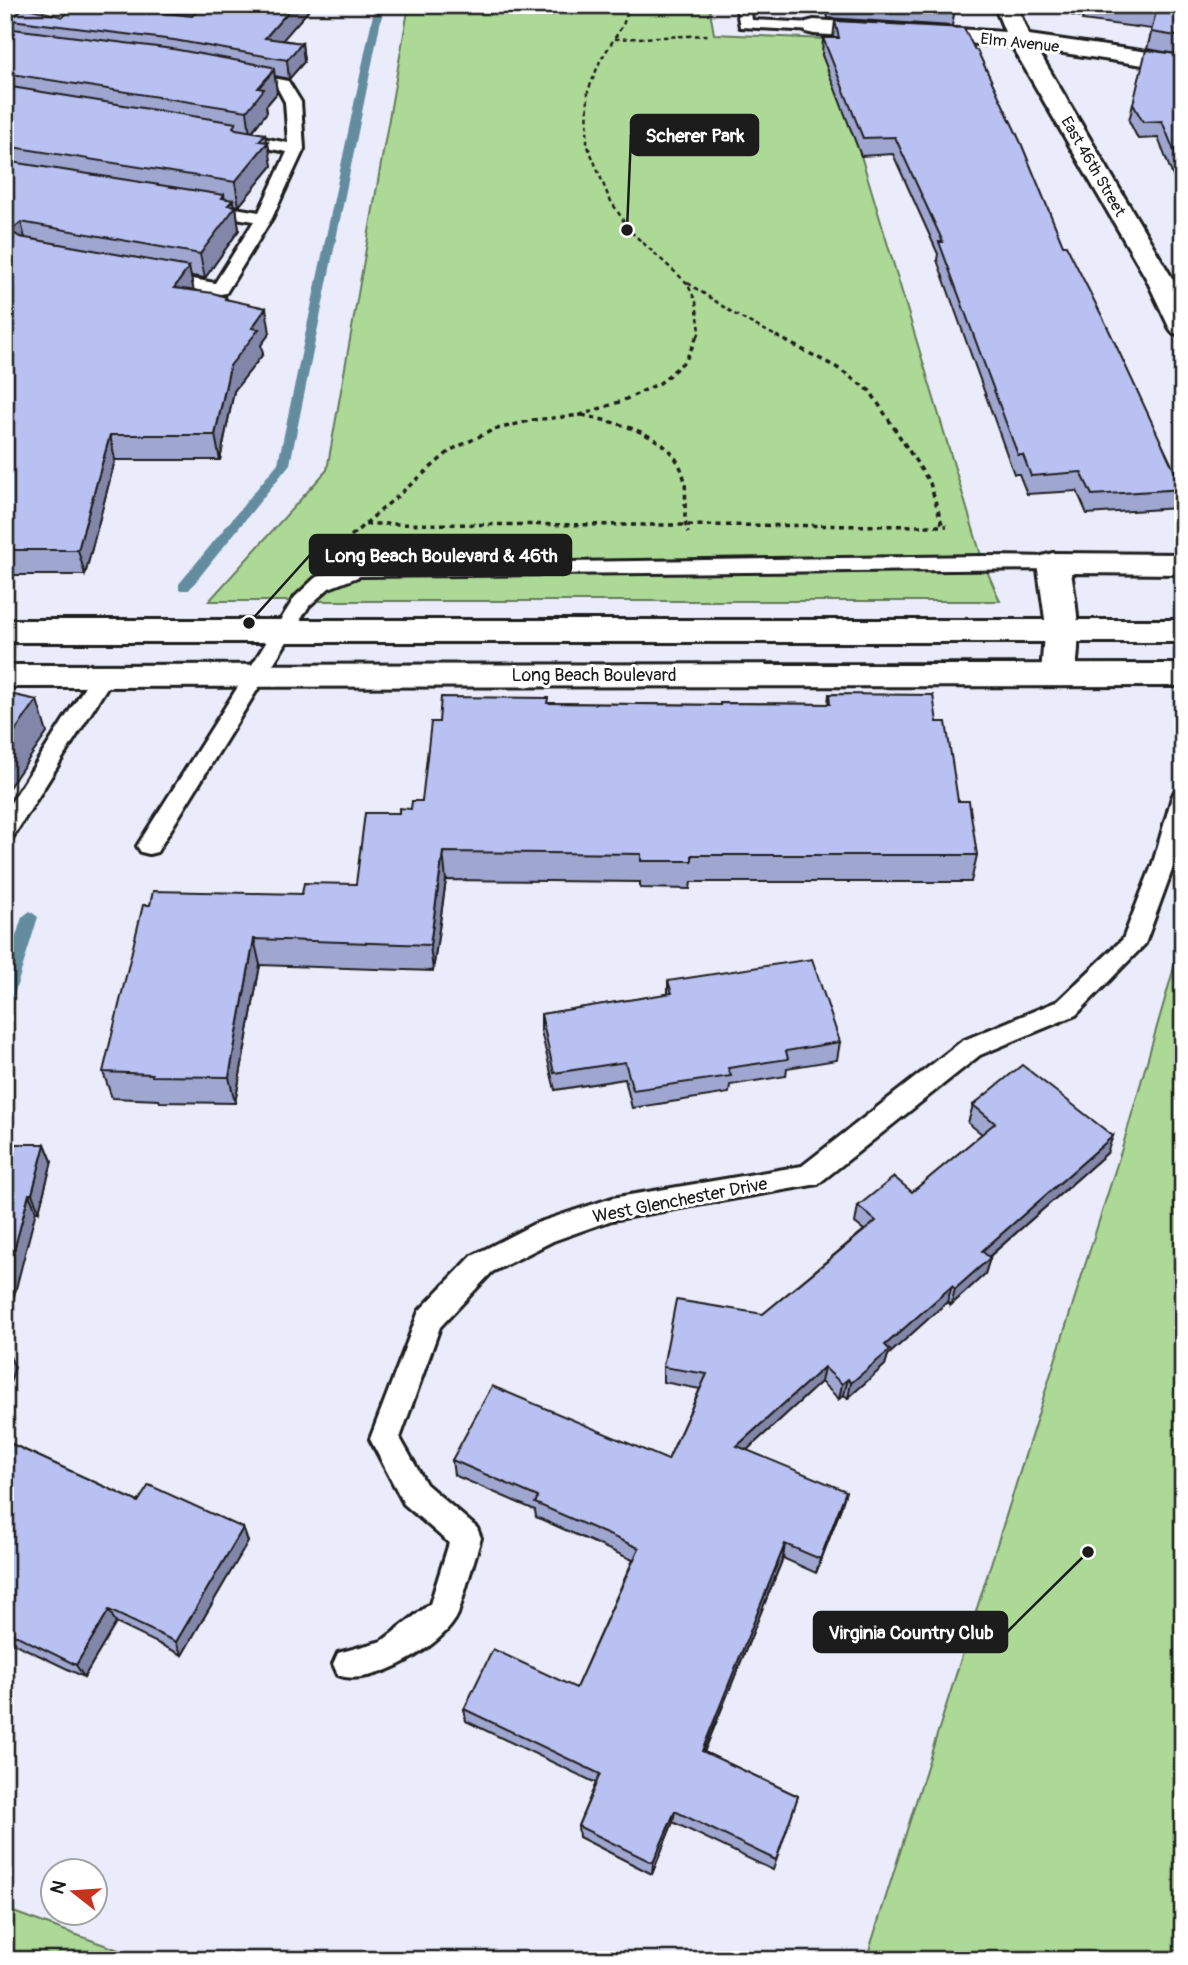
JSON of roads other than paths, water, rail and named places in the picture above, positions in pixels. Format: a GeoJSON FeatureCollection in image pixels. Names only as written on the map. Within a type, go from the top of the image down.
{"type":"FeatureCollection","features":[{"type":"Feature","properties":{"kind":"main road","name":"East 46th Street"},"geometry":{"type":"LineString","coordinates":[[1004,5],[1020,40],[1171,278],[1183,327]]}},
{"type":"Feature","properties":{"kind":"main road"},"geometry":{"type":"LineString","coordinates":[[10,41],[33,7]]}},
{"type":"Feature","properties":{"kind":"main road","name":"Elm Avenue"},"geometry":{"type":"LineString","coordinates":[[814,27],[1020,40],[1183,64]]}},
{"type":"Feature","properties":{"kind":"main road"},"geometry":{"type":"LineString","coordinates":[[1058,675],[1063,631],[1062,605],[1053,563],[1183,564]]}},
{"type":"Feature","properties":{"kind":"main road"},"geometry":{"type":"LineString","coordinates":[[5,631],[1183,631]]}},
{"type":"Feature","properties":{"kind":"main road","name":"Long Beach Boulevard"},"geometry":{"type":"LineString","coordinates":[[5,676],[1183,675]]}},
{"type":"Feature","properties":{"kind":"lane"},"geometry":{"type":"LineString","coordinates":[[743,5],[745,24],[814,27]]}},
{"type":"Feature","properties":{"kind":"lane"},"geometry":{"type":"LineString","coordinates":[[5,6],[116,18]]}},
{"type":"Feature","properties":{"kind":"lane"},"geometry":{"type":"LineString","coordinates":[[143,275],[220,289],[264,218],[296,149],[293,102],[283,84],[230,75]]}},
{"type":"Feature","properties":{"kind":"lane"},"geometry":{"type":"LineString","coordinates":[[220,134],[296,149]]}},
{"type":"Feature","properties":{"kind":"lane"},"geometry":{"type":"LineString","coordinates":[[185,205],[264,218]]}},
{"type":"Feature","properties":{"kind":"lane"},"geometry":{"type":"LineString","coordinates":[[149,846],[302,602],[322,583],[358,570],[1053,563]]}},
{"type":"Feature","properties":{"kind":"lane"},"geometry":{"type":"LineString","coordinates":[[5,831],[103,676]]}},
{"type":"Feature","properties":{"kind":"lane","name":"West Glenchester Drive"},"geometry":{"type":"LineString","coordinates":[[349,1664],[389,1655],[442,1614],[466,1538],[415,1494],[385,1439],[429,1320],[482,1264],[544,1232],[612,1209],[809,1176],[971,1048],[1067,1008],[1133,944],[1166,863],[1183,797]]}},
{"type":"Feature","properties":{"kind":"waterway"},"geometry":{"type":"LineString","coordinates":[[184,587],[284,464],[380,5]]}},
{"type":"Feature","properties":{"kind":"waterway"},"geometry":{"type":"LineString","coordinates":[[5,998],[30,917]]}},
{"type":"Feature","properties":{"kind":"place","name":"Scherer Park"},"geometry":{"type":"Point","coordinates":[627,230]}},
{"type":"Feature","properties":{"kind":"place","name":"Long Beach Boulevard & 46th"},"geometry":{"type":"Point","coordinates":[249,623]}},
{"type":"Feature","properties":{"kind":"place","name":"Virginia Country Club"},"geometry":{"type":"Point","coordinates":[1088,1552]}}]}
